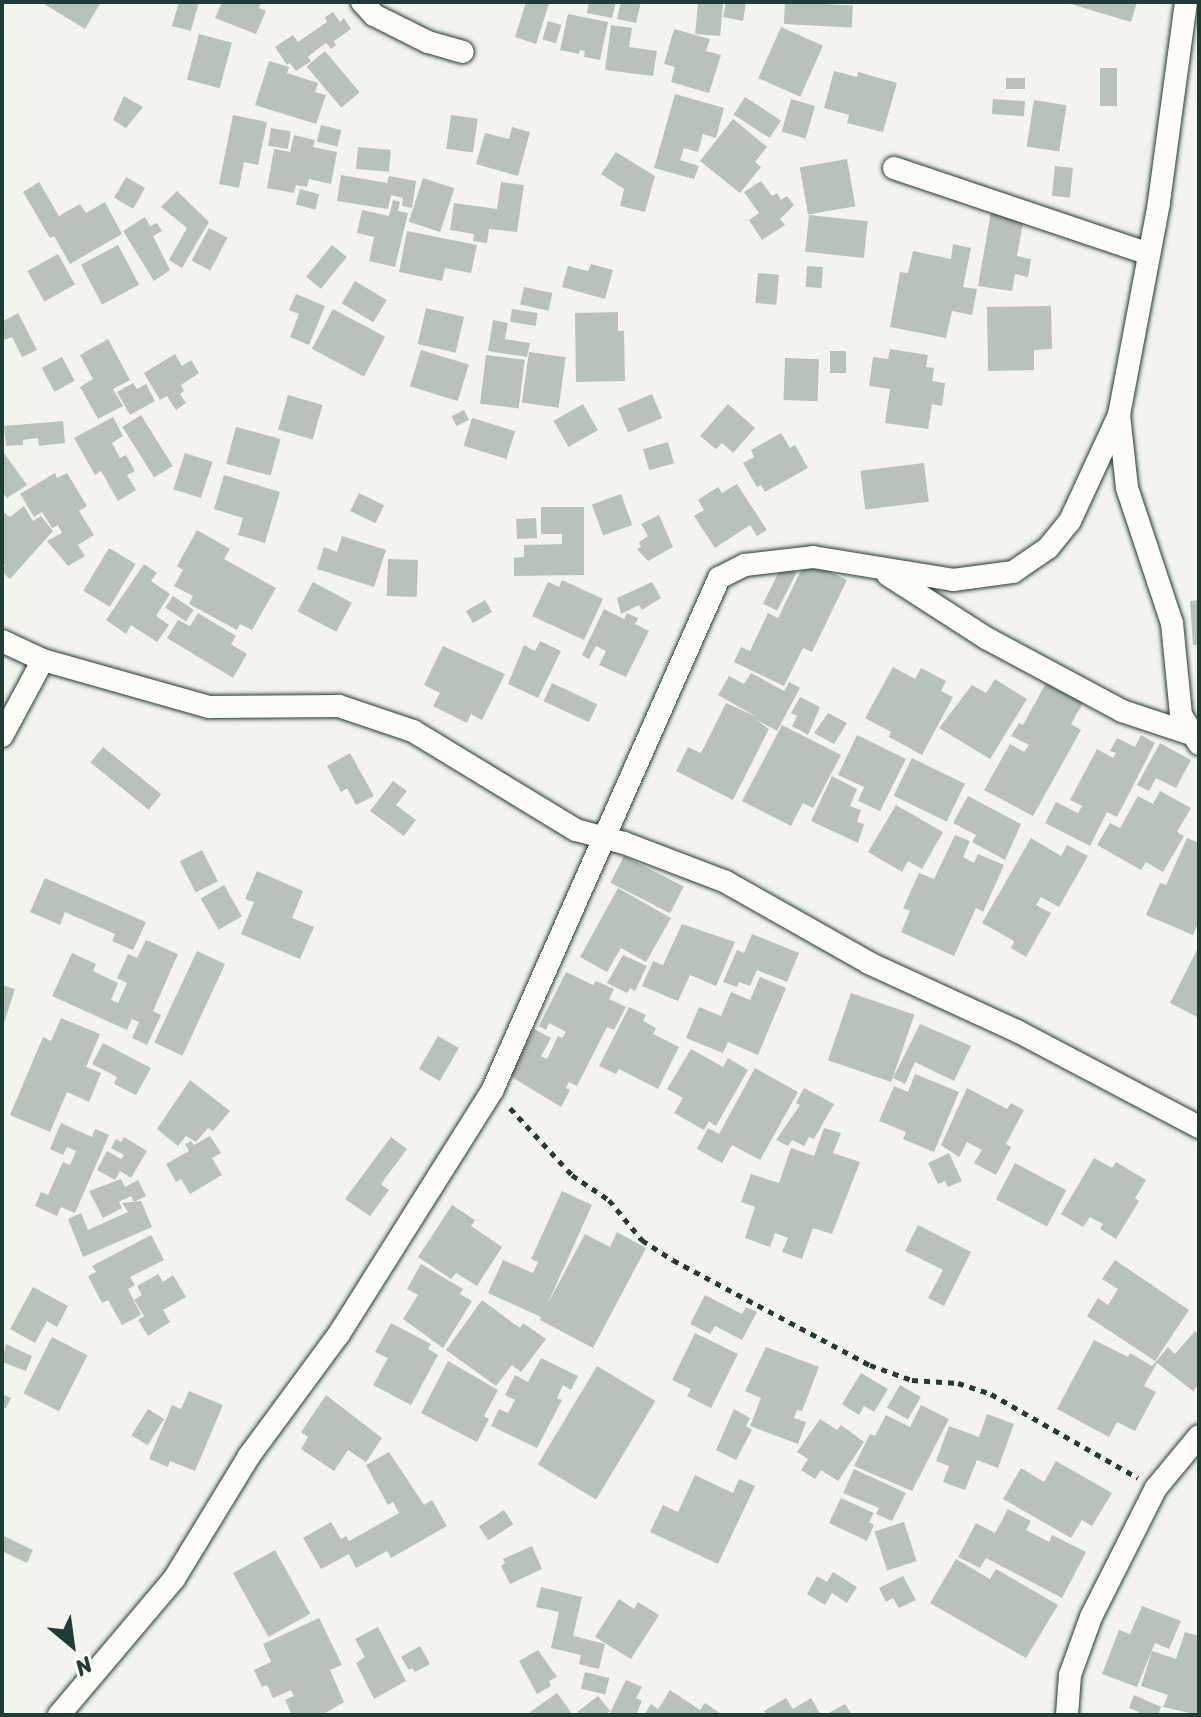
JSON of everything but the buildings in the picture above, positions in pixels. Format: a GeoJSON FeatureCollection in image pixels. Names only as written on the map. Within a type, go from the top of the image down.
{"type":"FeatureCollection","features":[{"type":"Feature","properties":{"kind":"street"},"geometry":{"type":"LineString","coordinates":[[362,2],[374,15],[428,42],[463,52]]}},
{"type":"Feature","properties":{"kind":"street"},"geometry":{"type":"LineString","coordinates":[[59,1715],[174,1579],[249,1456],[339,1334],[493,1089],[719,578],[745,565],[813,557],[953,580],[1013,572],[1048,548],[1070,521],[1119,415],[1149,254],[1186,2]]}},
{"type":"Feature","properties":{"kind":"street"},"geometry":{"type":"LineString","coordinates":[[894,168],[1149,254]]}},
{"type":"Feature","properties":{"kind":"street"},"geometry":{"type":"LineString","coordinates":[[1119,415],[1127,488],[1168,608],[1181,715],[1195,739]]}},
{"type":"Feature","properties":{"kind":"street"},"geometry":{"type":"LineString","coordinates":[[880,570],[986,638],[1122,711],[1195,739]]}},
{"type":"Feature","properties":{"kind":"street"},"geometry":{"type":"LineString","coordinates":[[2,641],[43,660],[209,707],[339,706],[366,712],[413,731],[576,830],[726,882],[869,963],[1017,1031],[1199,1127]]}},
{"type":"Feature","properties":{"kind":"street"},"geometry":{"type":"LineString","coordinates":[[2,736],[43,660]]}},
{"type":"Feature","properties":{"kind":"street"},"geometry":{"type":"LineString","coordinates":[[1067,1715],[1070,1675],[1091,1617],[1156,1488],[1199,1436]]}},
{"type":"Feature","properties":{"kind":"path"},"geometry":{"type":"LineString","coordinates":[[493,1089],[572,1175],[609,1200],[642,1240],[673,1260],[870,1365],[912,1380],[958,1383],[991,1394],[1156,1488]]}}]}
